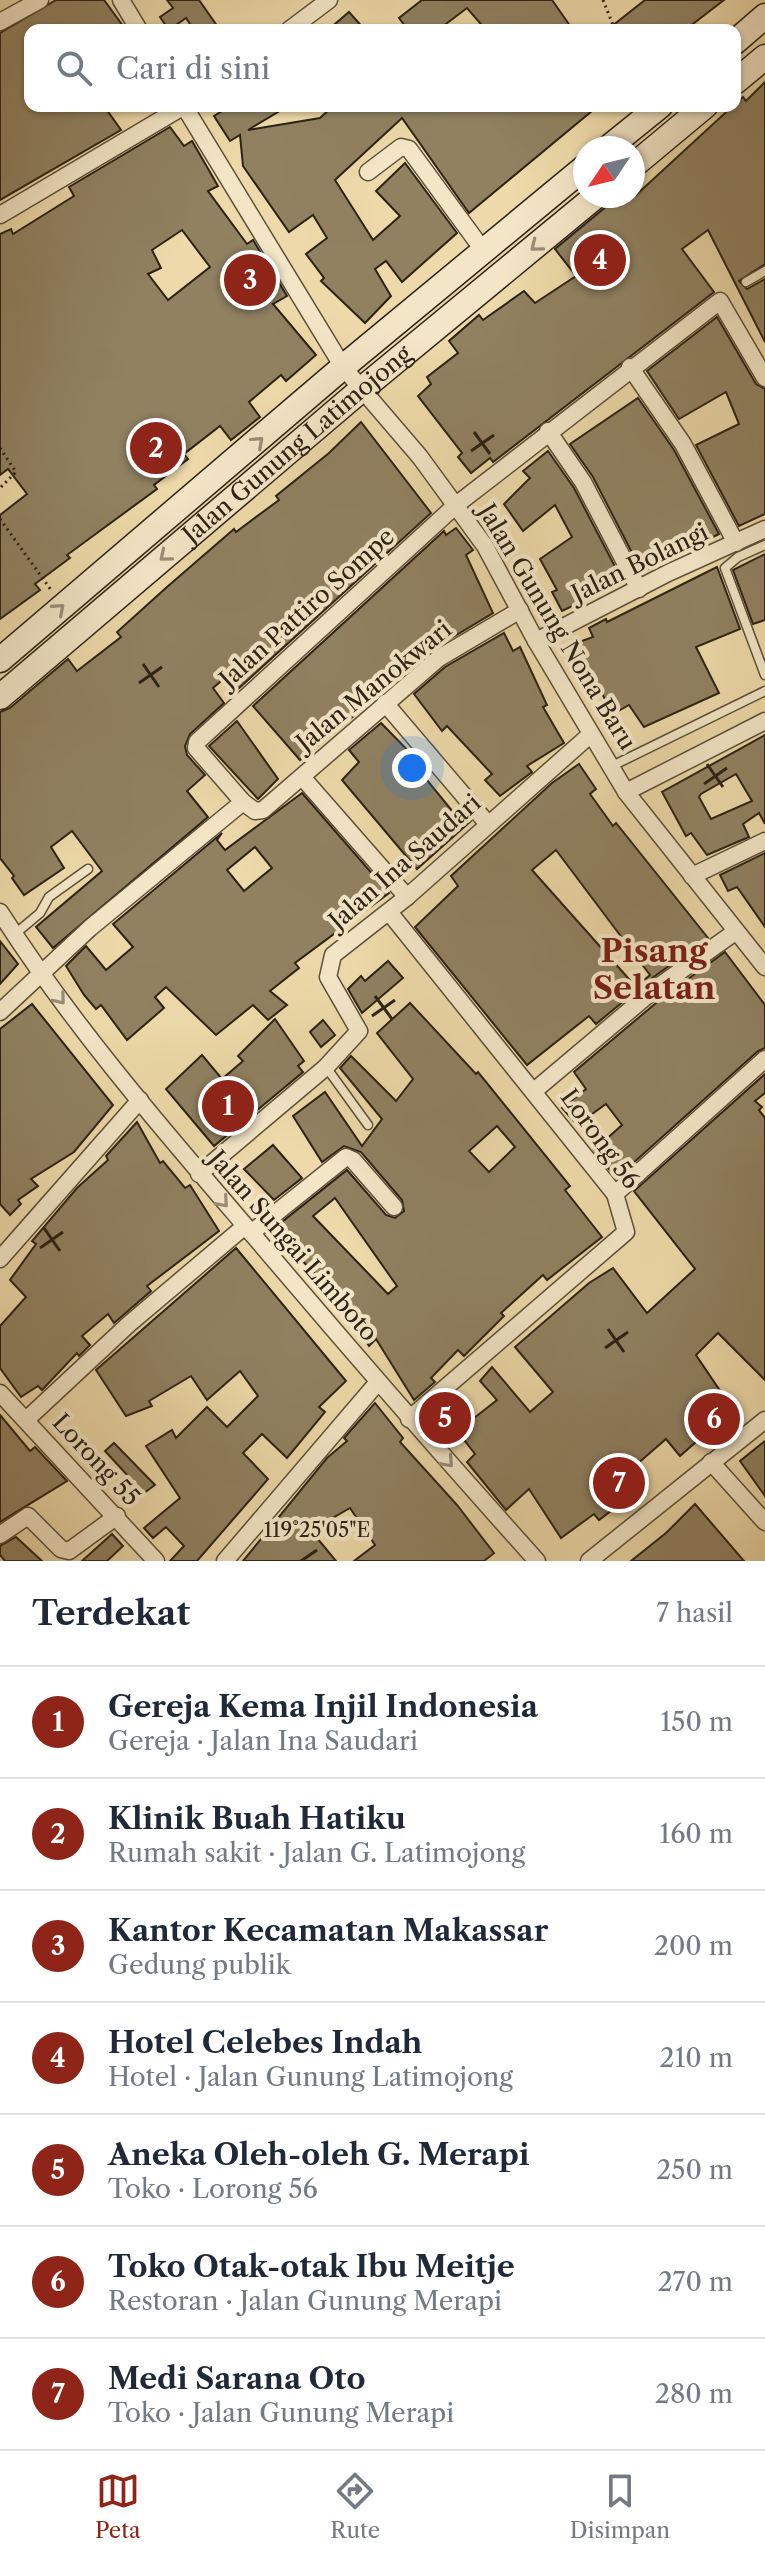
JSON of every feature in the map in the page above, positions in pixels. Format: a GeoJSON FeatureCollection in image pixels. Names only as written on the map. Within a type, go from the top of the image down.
{"type":"FeatureCollection","features":[{"type":"Feature","properties":{"kind":"main road"},"geometry":{"type":"LineString","coordinates":[[741,37],[765,16]]}},
{"type":"Feature","properties":{"kind":"main road"},"geometry":{"type":"LineString","coordinates":[[741,77],[765,57]]}},
{"type":"Feature","properties":{"kind":"main road"},"geometry":{"type":"LineString","coordinates":[[623,136],[653,112]]}},
{"type":"Feature","properties":{"kind":"main road"},"geometry":{"type":"LineString","coordinates":[[645,156],[698,112]]}},
{"type":"Feature","properties":{"kind":"main road"},"geometry":{"type":"LineString","coordinates":[[0,660],[343,367],[573,177]]}},
{"type":"Feature","properties":{"kind":"main road","name":"Jalan Gunung Latimojong"},"geometry":{"type":"LineString","coordinates":[[0,697],[362,389],[581,208]]}},
{"type":"Feature","properties":{"kind":"street"},"geometry":{"type":"LineString","coordinates":[[0,22],[40,0]]}},
{"type":"Feature","properties":{"kind":"street"},"geometry":{"type":"LineString","coordinates":[[121,0],[135,24]]}},
{"type":"Feature","properties":{"kind":"street"},"geometry":{"type":"LineString","coordinates":[[297,24],[329,0]]}},
{"type":"Feature","properties":{"kind":"street"},"geometry":{"type":"LineString","coordinates":[[0,215],[174,112]]}},
{"type":"Feature","properties":{"kind":"street","name":"Jalan Gunung Nona Baru"},"geometry":{"type":"LineString","coordinates":[[188,112],[343,367],[456,505],[485,546],[536,641],[626,792],[765,967]]}},
{"type":"Feature","properties":{"kind":"street"},"geometry":{"type":"LineString","coordinates":[[368,172],[401,147],[409,149],[483,250]]}},
{"type":"Feature","properties":{"kind":"street","name":"Jalan Pattiro Sompe"},"geometry":{"type":"LineString","coordinates":[[243,802],[196,748],[197,742],[456,505],[630,367],[720,301],[743,335],[765,378]]}},
{"type":"Feature","properties":{"kind":"street"},"geometry":{"type":"LineString","coordinates":[[630,367],[683,444],[736,543]]}},
{"type":"Feature","properties":{"kind":"street"},"geometry":{"type":"LineString","coordinates":[[548,431],[583,482],[639,589]]}},
{"type":"Feature","properties":{"kind":"street","name":"Jalan Bolangi"},"geometry":{"type":"LineString","coordinates":[[536,641],[765,529]]}},
{"type":"Feature","properties":{"kind":"street","name":"Jalan Manokwari"},"geometry":{"type":"LineString","coordinates":[[243,802],[255,811],[263,810],[385,703],[461,642],[520,610]]}},
{"type":"Feature","properties":{"kind":"street"},"geometry":{"type":"LineString","coordinates":[[385,703],[487,823]]}},
{"type":"Feature","properties":{"kind":"street"},"geometry":{"type":"LineString","coordinates":[[626,792],[765,721]]}},
{"type":"Feature","properties":{"kind":"street","name":"Jalan Ina Saudari"},"geometry":{"type":"LineString","coordinates":[[199,1174],[326,1067],[359,1031],[328,977],[327,967],[333,955],[407,897],[591,734]]}},
{"type":"Feature","properties":{"kind":"street"},"geometry":{"type":"LineString","coordinates":[[302,777],[407,897]]}},
{"type":"Feature","properties":{"kind":"street"},"geometry":{"type":"LineString","coordinates":[[0,1012],[39,973],[243,802]]}},
{"type":"Feature","properties":{"kind":"street"},"geometry":{"type":"LineString","coordinates":[[692,876],[765,841]]}},
{"type":"Feature","properties":{"kind":"street","name":"Jalan Sungai Limboto"},"geometry":{"type":"LineString","coordinates":[[0,912],[39,973],[199,1174],[409,1419],[537,1561]]}},
{"type":"Feature","properties":{"kind":"street","name":"Lorong 56"},"geometry":{"type":"LineString","coordinates":[[389,912],[615,1194],[626,1232],[409,1419]]}},
{"type":"Feature","properties":{"kind":"street"},"geometry":{"type":"LineString","coordinates":[[534,1091],[655,989],[735,932]]}},
{"type":"Feature","properties":{"kind":"street"},"geometry":{"type":"LineString","coordinates":[[615,1194],[765,1059]]}},
{"type":"Feature","properties":{"kind":"street"},"geometry":{"type":"LineString","coordinates":[[0,1259],[140,1100]]}},
{"type":"Feature","properties":{"kind":"street"},"geometry":{"type":"LineString","coordinates":[[26,1420],[129,1324],[346,1157],[353,1160],[394,1207]]}},
{"type":"Feature","properties":{"kind":"street"},"geometry":{"type":"LineString","coordinates":[[225,1561],[378,1382]]}},
{"type":"Feature","properties":{"kind":"street","name":"Lorong 55"},"geometry":{"type":"LineString","coordinates":[[0,1393],[156,1561]]}},
{"type":"Feature","properties":{"kind":"street"},"geometry":{"type":"LineString","coordinates":[[589,1561],[765,1420]]}},
{"type":"Feature","properties":{"kind":"street"},"geometry":{"type":"LineString","coordinates":[[711,1462],[765,1522]]}},
{"type":"Feature","properties":{"kind":"street"},"geometry":{"type":"LineString","coordinates":[[0,1535],[28,1516],[61,1549],[69,1551],[117,1516]]}},
{"type":"Feature","properties":{"kind":"lane"},"geometry":{"type":"LineString","coordinates":[[746,282],[765,271]]}},
{"type":"Feature","properties":{"kind":"lane","name":"Jalan Bolangi"},"geometry":{"type":"LineString","coordinates":[[765,545],[738,557],[725,568],[765,675]]}},
{"type":"Feature","properties":{"kind":"lane"},"geometry":{"type":"LineString","coordinates":[[612,766],[765,691]]}},
{"type":"Feature","properties":{"kind":"lane"},"geometry":{"type":"LineString","coordinates":[[14,935],[40,913],[49,897],[88,869]]}},
{"type":"Feature","properties":{"kind":"lane"},"geometry":{"type":"LineString","coordinates":[[326,1067],[368,1125]]}},
{"type":"Feature","properties":{"kind":"path"},"geometry":{"type":"LineString","coordinates":[[603,0],[613,24]]}},
{"type":"Feature","properties":{"kind":"path"},"geometry":{"type":"LineString","coordinates":[[0,448],[16,472],[0,488]]}},
{"type":"Feature","properties":{"kind":"path"},"geometry":{"type":"LineString","coordinates":[[0,519],[63,606]]}},
{"type":"Feature","properties":{"kind":"building"},"geometry":{"type":"Polygon","coordinates":[[[56,0],[104,0],[122,24],[24,24],[24,112],[108,112],[121,130],[0,200],[0,33],[56,0]]]}},
{"type":"Feature","properties":{"kind":"building"},"geometry":{"type":"Polygon","coordinates":[[[167,0],[199,0],[216,24],[190,24],[186,18],[178,24],[165,24],[160,17],[173,8],[167,0]]]}},
{"type":"Feature","properties":{"kind":"building"},"geometry":{"type":"Polygon","coordinates":[[[422,0],[552,0],[569,24],[481,24],[467,8],[446,24],[404,24],[399,18],[422,0]]]}},
{"type":"Feature","properties":{"kind":"building"},"geometry":{"type":"Polygon","coordinates":[[[645,0],[724,0],[693,24],[615,24],[645,0]]]}},
{"type":"Feature","properties":{"kind":"building"},"geometry":{"type":"Polygon","coordinates":[[[349,12],[360,24],[335,24],[349,12]]]}},
{"type":"Feature","properties":{"kind":"building"},"geometry":{"type":"Polygon","coordinates":[[[765,82],[765,264],[739,281],[747,289],[765,279],[765,342],[708,230],[682,249],[714,292],[493,462],[490,458],[471,473],[458,457],[462,453],[418,396],[431,384],[427,377],[458,353],[449,341],[479,315],[483,320],[524,291],[535,303],[576,276],[555,249],[605,208],[645,208],[645,187],[726,112],[741,112],[743,97],[746,101],[765,82]]]}},
{"type":"Feature","properties":{"kind":"building"},"geometry":{"type":"Polygon","coordinates":[[[220,112],[278,112],[248,130],[320,118],[326,112],[591,112],[469,213],[402,118],[335,180],[373,240],[400,216],[376,191],[405,163],[457,233],[402,282],[386,261],[375,269],[391,296],[365,323],[321,281],[324,278],[306,254],[327,238],[313,215],[289,232],[243,166],[240,135],[230,141],[214,116],[220,112]]]}},
{"type":"Feature","properties":{"kind":"building"},"geometry":{"type":"Polygon","coordinates":[[[170,127],[184,146],[192,141],[218,186],[208,191],[247,244],[253,240],[287,296],[273,304],[316,355],[286,381],[281,375],[249,402],[260,417],[231,440],[220,426],[184,454],[188,459],[154,485],[157,489],[67,555],[70,558],[35,584],[40,590],[0,619],[0,515],[27,494],[8,469],[0,475],[0,234],[11,229],[13,234],[74,196],[69,187],[170,127]],[[182,230],[152,250],[161,268],[148,274],[168,300],[210,267],[182,230]]]}},
{"type":"Feature","properties":{"kind":"building"},"geometry":{"type":"Polygon","coordinates":[[[717,317],[756,384],[765,389],[765,514],[739,526],[696,445],[739,424],[726,392],[679,419],[647,371],[717,317]]]}},
{"type":"Feature","properties":{"kind":"building"},"geometry":{"type":"Polygon","coordinates":[[[638,398],[674,450],[719,534],[642,572],[593,477],[570,444],[638,398]]]}},
{"type":"Feature","properties":{"kind":"building"},"geometry":{"type":"Polygon","coordinates":[[[361,422],[431,513],[238,689],[227,676],[213,688],[224,703],[190,734],[185,746],[187,755],[205,775],[187,791],[208,817],[53,948],[36,927],[102,871],[72,831],[51,847],[64,868],[24,895],[12,878],[14,876],[0,858],[0,712],[10,708],[68,659],[77,671],[121,637],[117,632],[167,587],[234,529],[236,532],[279,500],[276,496],[361,422]]]}},
{"type":"Feature","properties":{"kind":"building"},"geometry":{"type":"Polygon","coordinates":[[[548,451],[574,488],[623,582],[562,611],[552,592],[557,590],[540,559],[572,537],[555,505],[523,531],[504,504],[530,478],[523,471],[548,451]]]}},
{"type":"Feature","properties":{"kind":"building"},"geometry":{"type":"Polygon","coordinates":[[[456,528],[473,550],[466,555],[493,613],[433,649],[401,676],[399,673],[368,700],[366,706],[300,760],[253,706],[444,531],[446,535],[456,528]]]}},
{"type":"Feature","properties":{"kind":"building"},"geometry":{"type":"Polygon","coordinates":[[[765,554],[765,620],[753,624],[733,570],[765,554]]]}},
{"type":"Feature","properties":{"kind":"building"},"geometry":{"type":"Polygon","coordinates":[[[717,567],[740,629],[696,647],[719,693],[644,727],[629,705],[613,714],[571,645],[593,637],[589,628],[717,567]]]}},
{"type":"Feature","properties":{"kind":"building"},"geometry":{"type":"Polygon","coordinates":[[[504,633],[513,651],[520,647],[547,705],[543,707],[564,743],[527,766],[532,772],[500,796],[485,780],[492,774],[447,726],[442,731],[414,694],[445,667],[504,633]]]}},
{"type":"Feature","properties":{"kind":"building"},"geometry":{"type":"Polygon","coordinates":[[[237,721],[278,779],[258,799],[209,746],[237,721]]]}},
{"type":"Feature","properties":{"kind":"building"},"geometry":{"type":"Polygon","coordinates":[[[381,723],[427,770],[422,774],[453,812],[459,807],[471,821],[417,869],[342,780],[359,762],[349,750],[381,723]]]}},
{"type":"Feature","properties":{"kind":"building"},"geometry":{"type":"Polygon","coordinates":[[[765,735],[765,824],[759,813],[743,824],[749,837],[707,855],[691,833],[686,836],[662,792],[765,735]],[[736,774],[699,797],[711,819],[752,801],[736,774]]]}},
{"type":"Feature","properties":{"kind":"building"},"geometry":{"type":"Polygon","coordinates":[[[579,764],[596,789],[590,794],[613,826],[616,823],[708,938],[648,981],[596,1024],[589,1016],[527,1065],[415,927],[458,886],[451,876],[552,783],[579,764]],[[556,850],[532,870],[636,987],[650,975],[556,850]]]}},
{"type":"Feature","properties":{"kind":"building"},"geometry":{"type":"Polygon","coordinates":[[[302,793],[389,893],[295,963],[299,968],[270,991],[287,1005],[268,1020],[253,1005],[216,1035],[166,987],[155,997],[164,1008],[127,1040],[101,1005],[96,1009],[84,995],[66,966],[86,946],[106,970],[133,947],[113,924],[222,833],[217,840],[225,850],[302,793]],[[255,847],[227,870],[244,891],[272,868],[255,847]]]}},
{"type":"Feature","properties":{"kind":"building"},"geometry":{"type":"Polygon","coordinates":[[[765,853],[765,927],[737,887],[728,891],[720,875],[765,853]]]}},
{"type":"Feature","properties":{"kind":"building"},"geometry":{"type":"Polygon","coordinates":[[[0,941],[18,964],[0,984],[0,941]]]}},
{"type":"Feature","properties":{"kind":"building"},"geometry":{"type":"Polygon","coordinates":[[[725,952],[765,1005],[765,1048],[622,1173],[619,1169],[613,1174],[594,1150],[622,1125],[606,1104],[577,1125],[562,1108],[586,1089],[574,1072],[662,998],[725,952]]]}},
{"type":"Feature","properties":{"kind":"building"},"geometry":{"type":"Polygon","coordinates":[[[388,961],[403,978],[362,1013],[348,989],[361,976],[365,981],[388,961]]]}},
{"type":"Feature","properties":{"kind":"building"},"geometry":{"type":"Polygon","coordinates":[[[410,1003],[476,1074],[478,1072],[570,1186],[565,1190],[602,1237],[547,1280],[543,1275],[501,1313],[504,1316],[464,1356],[458,1350],[431,1378],[435,1382],[414,1400],[376,1339],[369,1346],[341,1303],[337,1307],[316,1281],[319,1278],[288,1246],[292,1243],[277,1226],[347,1170],[386,1215],[395,1218],[404,1211],[402,1200],[361,1152],[344,1146],[322,1162],[293,1116],[325,1092],[362,1146],[382,1119],[340,1068],[351,1056],[396,1101],[413,1079],[377,1033],[410,1003]],[[497,1126],[469,1151],[489,1172],[515,1147],[497,1126]],[[335,1198],[313,1216],[388,1294],[397,1286],[335,1198]]]}},
{"type":"Feature","properties":{"kind":"building"},"geometry":{"type":"Polygon","coordinates":[[[32,1004],[113,1105],[74,1152],[31,1179],[38,1186],[18,1200],[21,1204],[10,1215],[0,1204],[0,1029],[32,1004]]]}},
{"type":"Feature","properties":{"kind":"building"},"geometry":{"type":"Polygon","coordinates":[[[275,1019],[304,1061],[298,1066],[303,1072],[214,1146],[166,1089],[202,1055],[222,1079],[243,1061],[238,1056],[275,1019]]]}},
{"type":"Feature","properties":{"kind":"building"},"geometry":{"type":"Polygon","coordinates":[[[323,1020],[335,1035],[321,1047],[310,1032],[323,1020]]]}},
{"type":"Feature","properties":{"kind":"building"},"geometry":{"type":"Polygon","coordinates":[[[765,1074],[765,1093],[755,1101],[762,1107],[759,1110],[765,1118],[765,1380],[718,1333],[696,1355],[731,1407],[680,1456],[666,1439],[621,1478],[634,1493],[599,1520],[594,1514],[561,1538],[529,1489],[506,1510],[467,1462],[475,1454],[450,1422],[438,1433],[426,1419],[449,1399],[469,1422],[497,1400],[480,1381],[492,1367],[530,1412],[553,1392],[515,1347],[589,1283],[613,1268],[647,1313],[695,1269],[634,1191],[765,1074]]]}},
{"type":"Feature","properties":{"kind":"building"},"geometry":{"type":"Polygon","coordinates":[[[137,1122],[160,1163],[163,1161],[185,1188],[190,1185],[219,1231],[147,1286],[151,1291],[114,1323],[108,1314],[82,1336],[90,1345],[79,1356],[77,1353],[42,1390],[38,1386],[21,1397],[0,1368],[0,1326],[26,1297],[10,1280],[36,1244],[32,1241],[77,1188],[108,1160],[106,1156],[137,1122]]]}},
{"type":"Feature","properties":{"kind":"building"},"geometry":{"type":"Polygon","coordinates":[[[273,1145],[302,1178],[274,1200],[244,1169],[273,1145]]]}},
{"type":"Feature","properties":{"kind":"building"},"geometry":{"type":"Polygon","coordinates":[[[236,1248],[346,1381],[319,1407],[325,1412],[287,1458],[262,1434],[243,1453],[268,1479],[197,1561],[170,1561],[184,1546],[166,1527],[153,1538],[144,1528],[180,1498],[146,1446],[172,1430],[176,1438],[207,1407],[227,1427],[258,1396],[240,1371],[207,1400],[191,1376],[149,1401],[152,1406],[126,1416],[96,1370],[236,1248]]]}},
{"type":"Feature","properties":{"kind":"building"},"geometry":{"type":"Polygon","coordinates":[[[375,1403],[403,1438],[400,1442],[457,1505],[494,1553],[484,1561],[354,1561],[375,1545],[350,1508],[317,1527],[322,1533],[317,1538],[336,1561],[243,1561],[327,1458],[347,1441],[344,1438],[375,1403]]]}},
{"type":"Feature","properties":{"kind":"building"},"geometry":{"type":"Polygon","coordinates":[[[0,1415],[30,1451],[35,1447],[67,1481],[0,1522],[0,1415]]]}},
{"type":"Feature","properties":{"kind":"building"},"geometry":{"type":"Polygon","coordinates":[[[765,1441],[765,1496],[740,1461],[765,1441]]]}},
{"type":"Feature","properties":{"kind":"building"},"geometry":{"type":"Polygon","coordinates":[[[114,1443],[155,1485],[136,1499],[123,1483],[130,1478],[105,1451],[114,1443]]]}},
{"type":"Feature","properties":{"kind":"building"},"geometry":{"type":"Polygon","coordinates":[[[695,1504],[744,1561],[631,1561],[666,1533],[695,1504]]]}},
{"type":"Feature","properties":{"kind":"building"},"geometry":{"type":"Polygon","coordinates":[[[112,1534],[123,1546],[107,1561],[82,1561],[112,1534]]]}},
{"type":"Feature","properties":{"kind":"building"},"geometry":{"type":"Polygon","coordinates":[[[16,1537],[42,1561],[5,1561],[0,1555],[0,1546],[16,1537]]]}},
{"type":"Feature","properties":{"kind":"place","name":"Hotel Celebes Indah"},"geometry":{"type":"Point","coordinates":[600,260]}},
{"type":"Feature","properties":{"kind":"place","name":"Kantor Kecamatan Makassar"},"geometry":{"type":"Point","coordinates":[250,280]}},
{"type":"Feature","properties":{"kind":"place","name":"Klinik Buah Hatiku"},"geometry":{"type":"Point","coordinates":[156,448]}},
{"type":"Feature","properties":{"kind":"place","name":"Gereja Kema Injil Indonesia"},"geometry":{"type":"Point","coordinates":[228,1106]}},
{"type":"Feature","properties":{"kind":"place","name":"Aneka Oleh-oleh G. Merapi"},"geometry":{"type":"Point","coordinates":[445,1418]}},
{"type":"Feature","properties":{"kind":"place","name":"Toko Otak-otak Ibu Meitje"},"geometry":{"type":"Point","coordinates":[714,1419]}},
{"type":"Feature","properties":{"kind":"place","name":"Medi Sarana Oto"},"geometry":{"type":"Point","coordinates":[619,1483]}},
{"type":"Feature","properties":{"kind":"district","name":"Pisang Selatan"},"geometry":{"type":"Point","coordinates":[654,970]}}]}
